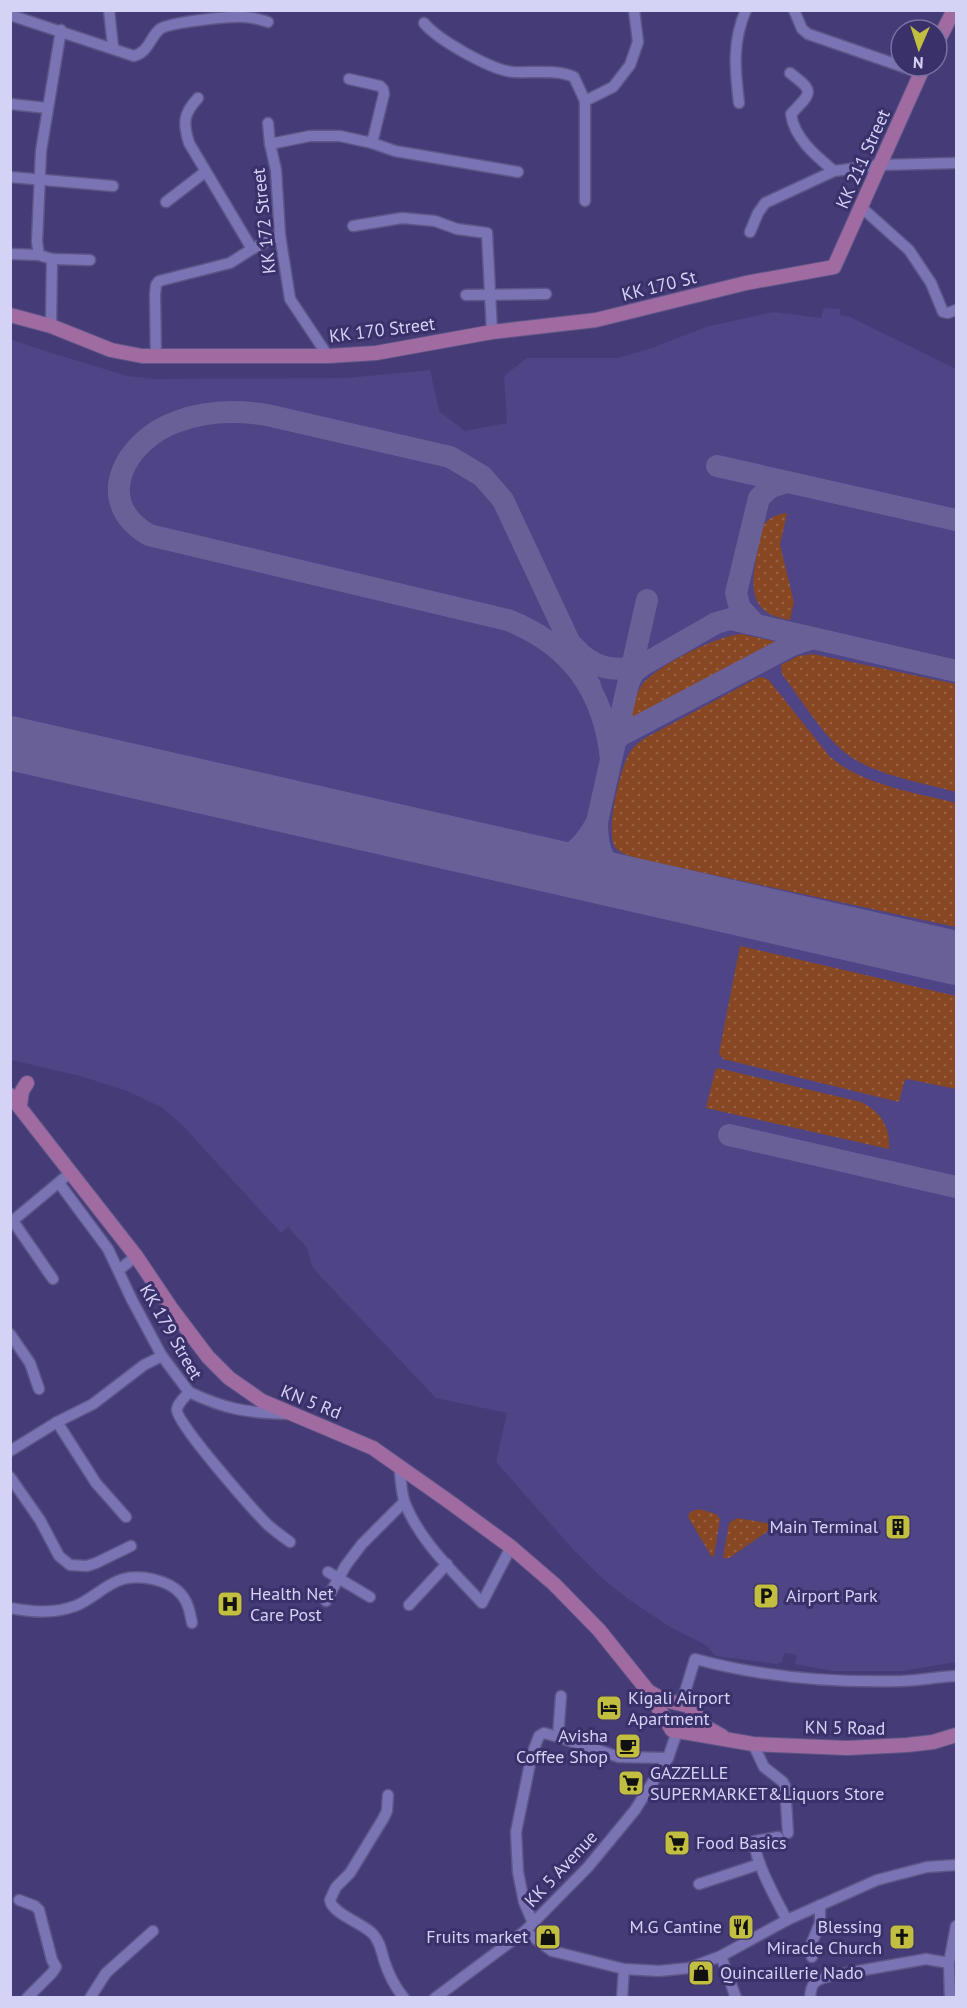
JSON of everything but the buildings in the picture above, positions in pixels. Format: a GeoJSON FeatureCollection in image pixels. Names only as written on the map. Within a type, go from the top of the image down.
{"type":"FeatureCollection","features":[{"type":"Feature","properties":{"kind":"main road","name":"KK 211 Street"},"geometry":{"type":"LineString","coordinates":[[834,267],[919,78]]}},
{"type":"Feature","properties":{"kind":"main road","name":"KK 170 St"},"geometry":{"type":"LineString","coordinates":[[492,332],[596,320],[746,283],[834,267]]}},
{"type":"Feature","properties":{"kind":"main road","name":"KK 170 Street"},"geometry":{"type":"LineString","coordinates":[[10,315],[51,326],[111,350],[156,357],[328,356],[376,353],[492,332]]}},
{"type":"Feature","properties":{"kind":"main road"},"geometry":{"type":"LineString","coordinates":[[15,1100],[27,1083]]}},
{"type":"Feature","properties":{"kind":"main road","name":"KN 5 Rd"},"geometry":{"type":"LineString","coordinates":[[15,1100],[136,1257],[202,1348],[229,1378],[262,1401],[373,1448],[511,1547],[554,1584],[599,1630],[648,1691],[669,1729],[679,1733]]}},
{"type":"Feature","properties":{"kind":"main road","name":"KN 5 Rd"},"geometry":{"type":"LineString","coordinates":[[648,1691],[689,1706],[706,1727],[732,1741]]}},
{"type":"Feature","properties":{"kind":"main road"},"geometry":{"type":"LineString","coordinates":[[666,1722],[666,1712],[677,1703]]}},
{"type":"Feature","properties":{"kind":"main road"},"geometry":{"type":"LineString","coordinates":[[679,1733],[687,1731],[694,1724],[694,1713]]}},
{"type":"Feature","properties":{"kind":"main road"},"geometry":{"type":"LineString","coordinates":[[679,1733],[732,1741]]}},
{"type":"Feature","properties":{"kind":"main road","name":"KN 5 Road"},"geometry":{"type":"LineString","coordinates":[[732,1741],[753,1744],[877,1748],[933,1742],[957,1736]]}},
{"type":"Feature","properties":{"kind":"street"},"geometry":{"type":"LineString","coordinates":[[109,10],[113,47]]}},
{"type":"Feature","properties":{"kind":"street"},"geometry":{"type":"LineString","coordinates":[[585,100],[613,87],[630,66],[638,42],[634,10]]}},
{"type":"Feature","properties":{"kind":"street"},"geometry":{"type":"LineString","coordinates":[[739,103],[735,50],[746,10]]}},
{"type":"Feature","properties":{"kind":"street"},"geometry":{"type":"LineString","coordinates":[[794,10],[802,29],[808,34],[889,59]]}},
{"type":"Feature","properties":{"kind":"street"},"geometry":{"type":"LineString","coordinates":[[10,15],[113,47],[134,56],[143,51],[160,29],[171,26],[226,17],[247,17],[268,22]]}},
{"type":"Feature","properties":{"kind":"street"},"geometry":{"type":"LineString","coordinates":[[424,23],[436,35],[490,66],[511,72],[562,73],[574,76],[585,100],[585,201]]}},
{"type":"Feature","properties":{"kind":"street"},"geometry":{"type":"LineString","coordinates":[[39,255],[37,242],[40,179],[47,108],[61,30]]}},
{"type":"Feature","properties":{"kind":"street"},"geometry":{"type":"LineString","coordinates":[[790,73],[807,86],[809,91],[806,98],[791,114],[795,130],[834,171]]}},
{"type":"Feature","properties":{"kind":"street"},"geometry":{"type":"LineString","coordinates":[[349,78],[380,86],[383,89],[384,94],[372,143]]}},
{"type":"Feature","properties":{"kind":"street"},"geometry":{"type":"LineString","coordinates":[[198,98],[190,106],[185,118],[184,128],[189,143],[252,249]]}},
{"type":"Feature","properties":{"kind":"street"},"geometry":{"type":"LineString","coordinates":[[10,104],[47,108]]}},
{"type":"Feature","properties":{"kind":"street"},"geometry":{"type":"LineString","coordinates":[[268,123],[270,144]]}},
{"type":"Feature","properties":{"kind":"street","name":"KK 172 Street"},"geometry":{"type":"LineString","coordinates":[[328,356],[290,299],[280,236],[276,170],[270,144],[318,136],[340,136],[372,143],[394,151],[518,172]]}},
{"type":"Feature","properties":{"kind":"street"},"geometry":{"type":"LineString","coordinates":[[750,232],[765,203],[834,171],[880,165],[957,163]]}},
{"type":"Feature","properties":{"kind":"street"},"geometry":{"type":"LineString","coordinates":[[166,202],[205,172]]}},
{"type":"Feature","properties":{"kind":"street"},"geometry":{"type":"LineString","coordinates":[[10,177],[113,186]]}},
{"type":"Feature","properties":{"kind":"street"},"geometry":{"type":"LineString","coordinates":[[861,207],[909,249],[931,283],[943,312],[957,310]]}},
{"type":"Feature","properties":{"kind":"street"},"geometry":{"type":"LineString","coordinates":[[353,226],[402,218],[435,221],[457,229],[487,233],[492,332]]}},
{"type":"Feature","properties":{"kind":"street"},"geometry":{"type":"LineString","coordinates":[[156,357],[155,295],[159,281],[218,268],[280,236]]}},
{"type":"Feature","properties":{"kind":"street"},"geometry":{"type":"LineString","coordinates":[[10,254],[39,255],[52,259],[90,260]]}},
{"type":"Feature","properties":{"kind":"street"},"geometry":{"type":"LineString","coordinates":[[51,326],[52,259]]}},
{"type":"Feature","properties":{"kind":"street"},"geometry":{"type":"LineString","coordinates":[[466,295],[546,294]]}},
{"type":"Feature","properties":{"kind":"street"},"geometry":{"type":"LineString","coordinates":[[53,1279],[12,1222],[71,1172]]}},
{"type":"Feature","properties":{"kind":"street","name":"KK 179 Street"},"geometry":{"type":"LineString","coordinates":[[59,1183],[108,1249],[162,1356],[189,1392],[178,1405],[176,1411],[178,1418],[268,1526],[290,1542]]}},
{"type":"Feature","properties":{"kind":"street"},"geometry":{"type":"LineString","coordinates":[[119,1270],[136,1257]]}},
{"type":"Feature","properties":{"kind":"street"},"geometry":{"type":"LineString","coordinates":[[10,1334],[22,1349],[39,1389]]}},
{"type":"Feature","properties":{"kind":"street"},"geometry":{"type":"LineString","coordinates":[[10,1451],[57,1422],[93,1404],[144,1365],[162,1356]]}},
{"type":"Feature","properties":{"kind":"street"},"geometry":{"type":"LineString","coordinates":[[189,1392],[217,1405],[235,1409],[255,1413],[290,1414]]}},
{"type":"Feature","properties":{"kind":"street"},"geometry":{"type":"LineString","coordinates":[[57,1422],[96,1483],[126,1517]]}},
{"type":"Feature","properties":{"kind":"street"},"geometry":{"type":"LineString","coordinates":[[399,1466],[404,1502],[424,1536],[482,1603],[511,1547]]}},
{"type":"Feature","properties":{"kind":"street"},"geometry":{"type":"LineString","coordinates":[[10,1477],[39,1520],[59,1556],[70,1565],[87,1566],[130,1546]]}},
{"type":"Feature","properties":{"kind":"street"},"geometry":{"type":"LineString","coordinates":[[326,1601],[346,1564],[362,1544],[404,1502]]}},
{"type":"Feature","properties":{"kind":"street"},"geometry":{"type":"LineString","coordinates":[[409,1605],[447,1564]]}},
{"type":"Feature","properties":{"kind":"street"},"geometry":{"type":"LineString","coordinates":[[328,1572],[370,1597]]}},
{"type":"Feature","properties":{"kind":"street"},"geometry":{"type":"LineString","coordinates":[[10,1608],[53,1612],[77,1606],[105,1587],[124,1578],[144,1577],[162,1582],[180,1593],[188,1607],[192,1623]]}},
{"type":"Feature","properties":{"kind":"street"},"geometry":{"type":"LineString","coordinates":[[677,1703],[685,1692],[695,1659],[747,1671],[829,1680],[904,1681],[957,1674]]}},
{"type":"Feature","properties":{"kind":"street"},"geometry":{"type":"LineString","coordinates":[[558,1737],[561,1696]]}},
{"type":"Feature","properties":{"kind":"street","name":"KK 5 Avenue"},"geometry":{"type":"LineString","coordinates":[[435,1998],[525,1931],[588,1867],[635,1810],[668,1758],[679,1733]]}},
{"type":"Feature","properties":{"kind":"street"},"geometry":{"type":"LineString","coordinates":[[533,1923],[524,1902],[516,1861],[516,1832],[532,1754],[540,1734],[558,1737],[619,1757],[668,1758]]}},
{"type":"Feature","properties":{"kind":"street"},"geometry":{"type":"LineString","coordinates":[[753,1744],[764,1767],[785,1786],[783,1835],[754,1841],[754,1845],[760,1864],[787,1920]]}},
{"type":"Feature","properties":{"kind":"street"},"geometry":{"type":"LineString","coordinates":[[388,1795],[387,1811],[383,1819],[350,1874],[336,1887],[330,1900],[333,1907],[360,1923],[378,1940],[391,1977],[404,1998]]}},
{"type":"Feature","properties":{"kind":"street"},"geometry":{"type":"LineString","coordinates":[[699,1884],[760,1864]]}},
{"type":"Feature","properties":{"kind":"street"},"geometry":{"type":"LineString","coordinates":[[525,1931],[552,1951],[624,1969],[659,1971],[689,1968],[721,1956],[787,1920],[860,1886],[891,1875],[927,1867],[957,1865]]}},
{"type":"Feature","properties":{"kind":"street"},"geometry":{"type":"LineString","coordinates":[[19,1900],[39,1910],[52,1960],[56,1967],[27,1998]]}},
{"type":"Feature","properties":{"kind":"street"},"geometry":{"type":"LineString","coordinates":[[812,1956],[810,1947],[820,1923],[820,1905]]}},
{"type":"Feature","properties":{"kind":"street"},"geometry":{"type":"LineString","coordinates":[[950,1998],[949,1963],[957,1926]]}},
{"type":"Feature","properties":{"kind":"street"},"geometry":{"type":"LineString","coordinates":[[90,1998],[106,1973],[153,1930]]}},
{"type":"Feature","properties":{"kind":"street"},"geometry":{"type":"LineString","coordinates":[[721,1956],[736,1998]]}},
{"type":"Feature","properties":{"kind":"street"},"geometry":{"type":"LineString","coordinates":[[810,1998],[813,1983],[830,1976],[927,1959],[949,1963]]}},
{"type":"Feature","properties":{"kind":"street"},"geometry":{"type":"LineString","coordinates":[[622,1998],[624,1969]]}},
{"type":"Feature","properties":{"kind":"shaded area"},"geometry":{"type":"Polygon","coordinates":[[[824,308],[840,309],[840,315],[850,317],[956,369],[956,1662],[902,1671],[833,1671],[795,1664],[797,1655],[784,1653],[782,1662],[777,1664],[716,1656],[706,1645],[670,1627],[628,1599],[602,1578],[572,1548],[496,1462],[507,1413],[436,1398],[322,1278],[312,1266],[307,1248],[288,1227],[281,1233],[185,1128],[163,1108],[127,1091],[80,1076],[11,1060],[10,339],[127,376],[154,379],[346,378],[430,370],[439,411],[465,431],[507,423],[504,376],[527,358],[618,358],[649,349],[706,327],[773,312],[821,318],[824,308]]]}},
{"type":"Feature","properties":{"kind":"shaded area"},"geometry":{"type":"Polygon","coordinates":[[[787,513],[780,545],[794,602],[790,620],[776,617],[765,611],[759,604],[753,585],[764,525],[773,517],[787,513]]]}},
{"type":"Feature","properties":{"kind":"shaded area"},"geometry":{"type":"Polygon","coordinates":[[[742,634],[778,642],[631,721],[637,693],[649,677],[688,653],[718,640],[742,634]]]}},
{"type":"Feature","properties":{"kind":"shaded area"},"geometry":{"type":"Polygon","coordinates":[[[813,654],[956,684],[956,792],[882,772],[854,759],[834,743],[782,674],[781,665],[798,656],[813,654]]]}},
{"type":"Feature","properties":{"kind":"shaded area"},"geometry":{"type":"Polygon","coordinates":[[[759,677],[768,679],[830,757],[844,767],[890,787],[956,803],[956,927],[635,858],[615,847],[612,828],[615,800],[622,771],[633,748],[647,737],[759,677]]]}},
{"type":"Feature","properties":{"kind":"shaded area"},"geometry":{"type":"Polygon","coordinates":[[[740,946],[956,996],[956,1089],[907,1079],[904,1082],[899,1102],[723,1059],[719,1053],[740,946]]]}},
{"type":"Feature","properties":{"kind":"shaded area"},"geometry":{"type":"Polygon","coordinates":[[[718,1068],[861,1102],[874,1110],[883,1121],[888,1134],[889,1149],[706,1108],[715,1071],[718,1068]]]}},
{"type":"Feature","properties":{"kind":"shaded area"},"geometry":{"type":"Polygon","coordinates":[[[699,1509],[716,1514],[720,1519],[712,1557],[688,1517],[690,1512],[699,1509]]]}},
{"type":"Feature","properties":{"kind":"shaded area"},"geometry":{"type":"Polygon","coordinates":[[[737,1518],[767,1523],[768,1531],[729,1558],[723,1558],[729,1523],[737,1518]]]}},
{"type":"Feature","properties":{"kind":"taxiway"},"geometry":{"type":"LineString","coordinates":[[590,686],[503,500],[482,476],[450,457],[267,415],[221,412],[187,418],[158,431],[143,442],[130,457],[122,472],[119,489],[122,506],[131,521],[149,535],[508,620],[530,630],[550,643],[581,673],[601,712],[611,759]]}},
{"type":"Feature","properties":{"kind":"taxiway"},"geometry":{"type":"LineString","coordinates":[[717,466],[956,520]]}},
{"type":"Feature","properties":{"kind":"taxiway"},"geometry":{"type":"LineString","coordinates":[[754,623],[740,608],[736,593],[759,498],[771,487],[787,482]]}},
{"type":"Feature","properties":{"kind":"taxiway"},"geometry":{"type":"LineString","coordinates":[[630,884],[614,871],[604,858],[598,843],[597,822],[647,600]]}},
{"type":"Feature","properties":{"kind":"taxiway"},"geometry":{"type":"LineString","coordinates":[[628,684],[633,673],[641,666],[716,623],[730,619],[956,671]]}},
{"type":"Feature","properties":{"kind":"taxiway"},"geometry":{"type":"LineString","coordinates":[[614,747],[615,741],[621,735],[792,645],[813,638]]}},
{"type":"Feature","properties":{"kind":"taxiway"},"geometry":{"type":"LineString","coordinates":[[574,647],[589,660],[605,667],[622,669],[641,666]]}},
{"type":"Feature","properties":{"kind":"taxiway"},"geometry":{"type":"LineString","coordinates":[[532,862],[554,860],[571,853],[585,841],[597,822]]}},
{"type":"Feature","properties":{"kind":"taxiway"},"geometry":{"type":"LineString","coordinates":[[729,1135],[956,1187]]}},
{"type":"Feature","properties":{"kind":"runway"},"geometry":{"type":"LineString","coordinates":[[10,743],[956,958]]}},
{"type":"Feature","properties":{"kind":"place","name":"Main Terminal"},"geometry":{"type":"Point","coordinates":[898,1527]}},
{"type":"Feature","properties":{"kind":"place","name":"Airport Park"},"geometry":{"type":"Point","coordinates":[766,1596]}},
{"type":"Feature","properties":{"kind":"place","name":"Health Net Care Post"},"geometry":{"type":"Point","coordinates":[230,1604]}},
{"type":"Feature","properties":{"kind":"place","name":"Kigali Airport Apartment"},"geometry":{"type":"Point","coordinates":[609,1708]}},
{"type":"Feature","properties":{"kind":"place","name":"Avisha Coffee Shop"},"geometry":{"type":"Point","coordinates":[628,1746]}},
{"type":"Feature","properties":{"kind":"place","name":"GAZZELLE SUPERMARKET&Liquors Store"},"geometry":{"type":"Point","coordinates":[631,1783]}},
{"type":"Feature","properties":{"kind":"place","name":"Food Basics"},"geometry":{"type":"Point","coordinates":[677,1843]}},
{"type":"Feature","properties":{"kind":"place","name":"M.G Cantine"},"geometry":{"type":"Point","coordinates":[741,1927]}},
{"type":"Feature","properties":{"kind":"place","name":"Fruits market"},"geometry":{"type":"Point","coordinates":[548,1937]}},
{"type":"Feature","properties":{"kind":"place","name":"Blessing Miracle Church"},"geometry":{"type":"Point","coordinates":[902,1937]}},
{"type":"Feature","properties":{"kind":"place","name":"Quincaillerie Nado"},"geometry":{"type":"Point","coordinates":[701,1973]}}]}
